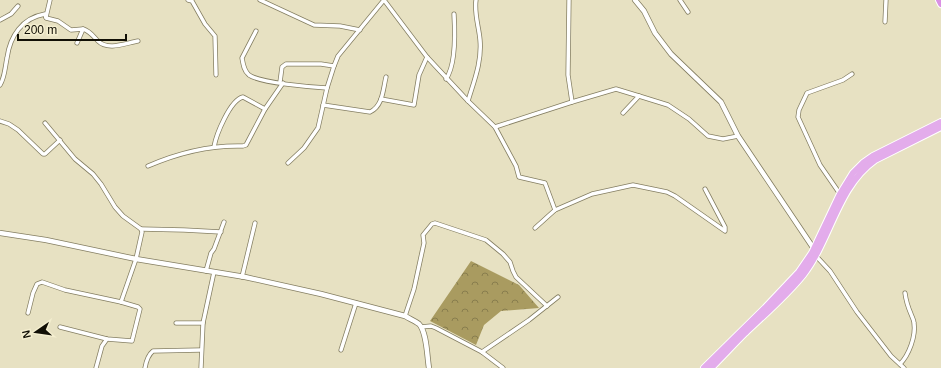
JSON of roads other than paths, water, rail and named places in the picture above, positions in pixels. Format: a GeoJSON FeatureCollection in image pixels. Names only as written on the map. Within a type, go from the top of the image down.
{"type":"FeatureCollection","features":[{"type":"Feature","properties":{"kind":"highway"},"geometry":{"type":"LineString","coordinates":[[940,0],[941,4]]}},
{"type":"Feature","properties":{"kind":"main road"},"geometry":{"type":"LineString","coordinates":[[704,368],[800,272],[815,252],[840,194],[853,173],[868,159],[941,122]]}},
{"type":"Feature","properties":{"kind":"main road"},"geometry":{"type":"LineString","coordinates":[[711,368],[803,275],[844,197],[857,176],[866,166],[875,160],[941,128]]}},
{"type":"Feature","properties":{"kind":"street"},"geometry":{"type":"LineString","coordinates":[[46,18],[50,0]]}},
{"type":"Feature","properties":{"kind":"street"},"geometry":{"type":"LineString","coordinates":[[188,0],[192,1],[205,24],[215,36],[216,76]]}},
{"type":"Feature","properties":{"kind":"street"},"geometry":{"type":"LineString","coordinates":[[260,0],[314,25],[340,26],[360,30]]}},
{"type":"Feature","properties":{"kind":"street"},"geometry":{"type":"LineString","coordinates":[[288,163],[304,148],[318,128],[327,88],[338,56],[384,0],[427,57],[446,79],[495,127],[516,166],[519,177],[546,183],[554,210]]}},
{"type":"Feature","properties":{"kind":"street"},"geometry":{"type":"LineString","coordinates":[[468,101],[480,60],[480,41],[476,13],[476,0]]}},
{"type":"Feature","properties":{"kind":"street"},"geometry":{"type":"LineString","coordinates":[[569,0],[568,74],[572,102]]}},
{"type":"Feature","properties":{"kind":"street"},"geometry":{"type":"LineString","coordinates":[[635,0],[644,11],[655,33],[671,54],[721,102],[738,136],[815,252],[830,271],[857,312],[892,356],[904,368]]}},
{"type":"Feature","properties":{"kind":"street"},"geometry":{"type":"LineString","coordinates":[[680,0],[688,12]]}},
{"type":"Feature","properties":{"kind":"street"},"geometry":{"type":"LineString","coordinates":[[884,22],[886,0]]}},
{"type":"Feature","properties":{"kind":"street"},"geometry":{"type":"LineString","coordinates":[[0,20],[11,14],[18,6]]}},
{"type":"Feature","properties":{"kind":"street"},"geometry":{"type":"LineString","coordinates":[[0,85],[5,71],[9,46],[12,38],[18,29],[29,19],[45,14],[46,18],[58,22],[71,30],[83,29],[88,31],[100,43],[109,45],[118,45],[138,41]]}},
{"type":"Feature","properties":{"kind":"street"},"geometry":{"type":"LineString","coordinates":[[446,79],[450,74],[455,42],[454,14]]}},
{"type":"Feature","properties":{"kind":"street"},"geometry":{"type":"LineString","coordinates":[[77,43],[83,29]]}},
{"type":"Feature","properties":{"kind":"street"},"geometry":{"type":"LineString","coordinates":[[256,31],[242,58],[248,75],[260,80],[327,88]]}},
{"type":"Feature","properties":{"kind":"street"},"geometry":{"type":"LineString","coordinates":[[381,99],[414,106],[419,75],[427,57]]}},
{"type":"Feature","properties":{"kind":"street"},"geometry":{"type":"LineString","coordinates":[[148,166],[170,156],[214,147],[246,145],[265,108],[282,83],[282,67],[286,64],[321,64],[334,66]]}},
{"type":"Feature","properties":{"kind":"street"},"geometry":{"type":"LineString","coordinates":[[840,194],[820,165],[798,117],[799,110],[807,93],[843,80],[852,74]]}},
{"type":"Feature","properties":{"kind":"street"},"geometry":{"type":"LineString","coordinates":[[323,105],[370,112],[374,110],[381,99],[386,77]]}},
{"type":"Feature","properties":{"kind":"street"},"geometry":{"type":"LineString","coordinates":[[495,127],[616,89],[668,105],[689,119],[708,136],[723,139],[738,136]]}},
{"type":"Feature","properties":{"kind":"street"},"geometry":{"type":"LineString","coordinates":[[623,113],[639,96]]}},
{"type":"Feature","properties":{"kind":"street"},"geometry":{"type":"LineString","coordinates":[[214,147],[216,137],[222,124],[234,104],[240,98],[243,97],[265,108]]}},
{"type":"Feature","properties":{"kind":"street"},"geometry":{"type":"LineString","coordinates":[[0,121],[9,124],[18,130],[43,154],[45,154],[60,140]]}},
{"type":"Feature","properties":{"kind":"street"},"geometry":{"type":"LineString","coordinates":[[45,123],[75,159],[93,174],[101,184],[115,208],[141,229],[220,232]]}},
{"type":"Feature","properties":{"kind":"street"},"geometry":{"type":"LineString","coordinates":[[535,228],[554,210],[592,194],[633,185],[667,192],[675,196],[725,231],[725,227],[705,190]]}},
{"type":"Feature","properties":{"kind":"street"},"geometry":{"type":"LineString","coordinates":[[206,271],[210,253],[214,248],[224,222]]}},
{"type":"Feature","properties":{"kind":"street"},"geometry":{"type":"LineString","coordinates":[[242,277],[255,223]]}},
{"type":"Feature","properties":{"kind":"street"},"geometry":{"type":"LineString","coordinates":[[405,316],[414,289],[424,243],[423,235],[432,224],[435,223],[486,240],[510,262],[516,277],[547,306]]}},
{"type":"Feature","properties":{"kind":"street"},"geometry":{"type":"LineString","coordinates":[[122,302],[136,259],[142,232],[141,229]]}},
{"type":"Feature","properties":{"kind":"street"},"geometry":{"type":"LineString","coordinates":[[0,233],[46,240],[136,259],[242,277],[356,303],[405,316],[415,321],[421,327],[424,335],[429,368]]}},
{"type":"Feature","properties":{"kind":"street"},"geometry":{"type":"LineString","coordinates":[[201,368],[203,323],[214,272]]}},
{"type":"Feature","properties":{"kind":"street"},"geometry":{"type":"LineString","coordinates":[[28,313],[33,293],[37,284],[40,283],[47,283],[65,290],[122,302],[140,308],[132,341],[107,339],[60,327]]}},
{"type":"Feature","properties":{"kind":"street"},"geometry":{"type":"LineString","coordinates":[[900,364],[912,344],[914,334],[914,323],[906,302],[905,293]]}},
{"type":"Feature","properties":{"kind":"street"},"geometry":{"type":"LineString","coordinates":[[482,352],[529,320],[558,297]]}},
{"type":"Feature","properties":{"kind":"street"},"geometry":{"type":"LineString","coordinates":[[341,350],[356,303]]}},
{"type":"Feature","properties":{"kind":"street"},"geometry":{"type":"LineString","coordinates":[[176,323],[203,323]]}},
{"type":"Feature","properties":{"kind":"street"},"geometry":{"type":"LineString","coordinates":[[421,327],[431,326],[436,328],[482,352],[504,368]]}},
{"type":"Feature","properties":{"kind":"street"},"geometry":{"type":"LineString","coordinates":[[96,368],[102,346],[107,339]]}},
{"type":"Feature","properties":{"kind":"street"},"geometry":{"type":"LineString","coordinates":[[145,368],[146,362],[153,351],[201,350]]}}]}
